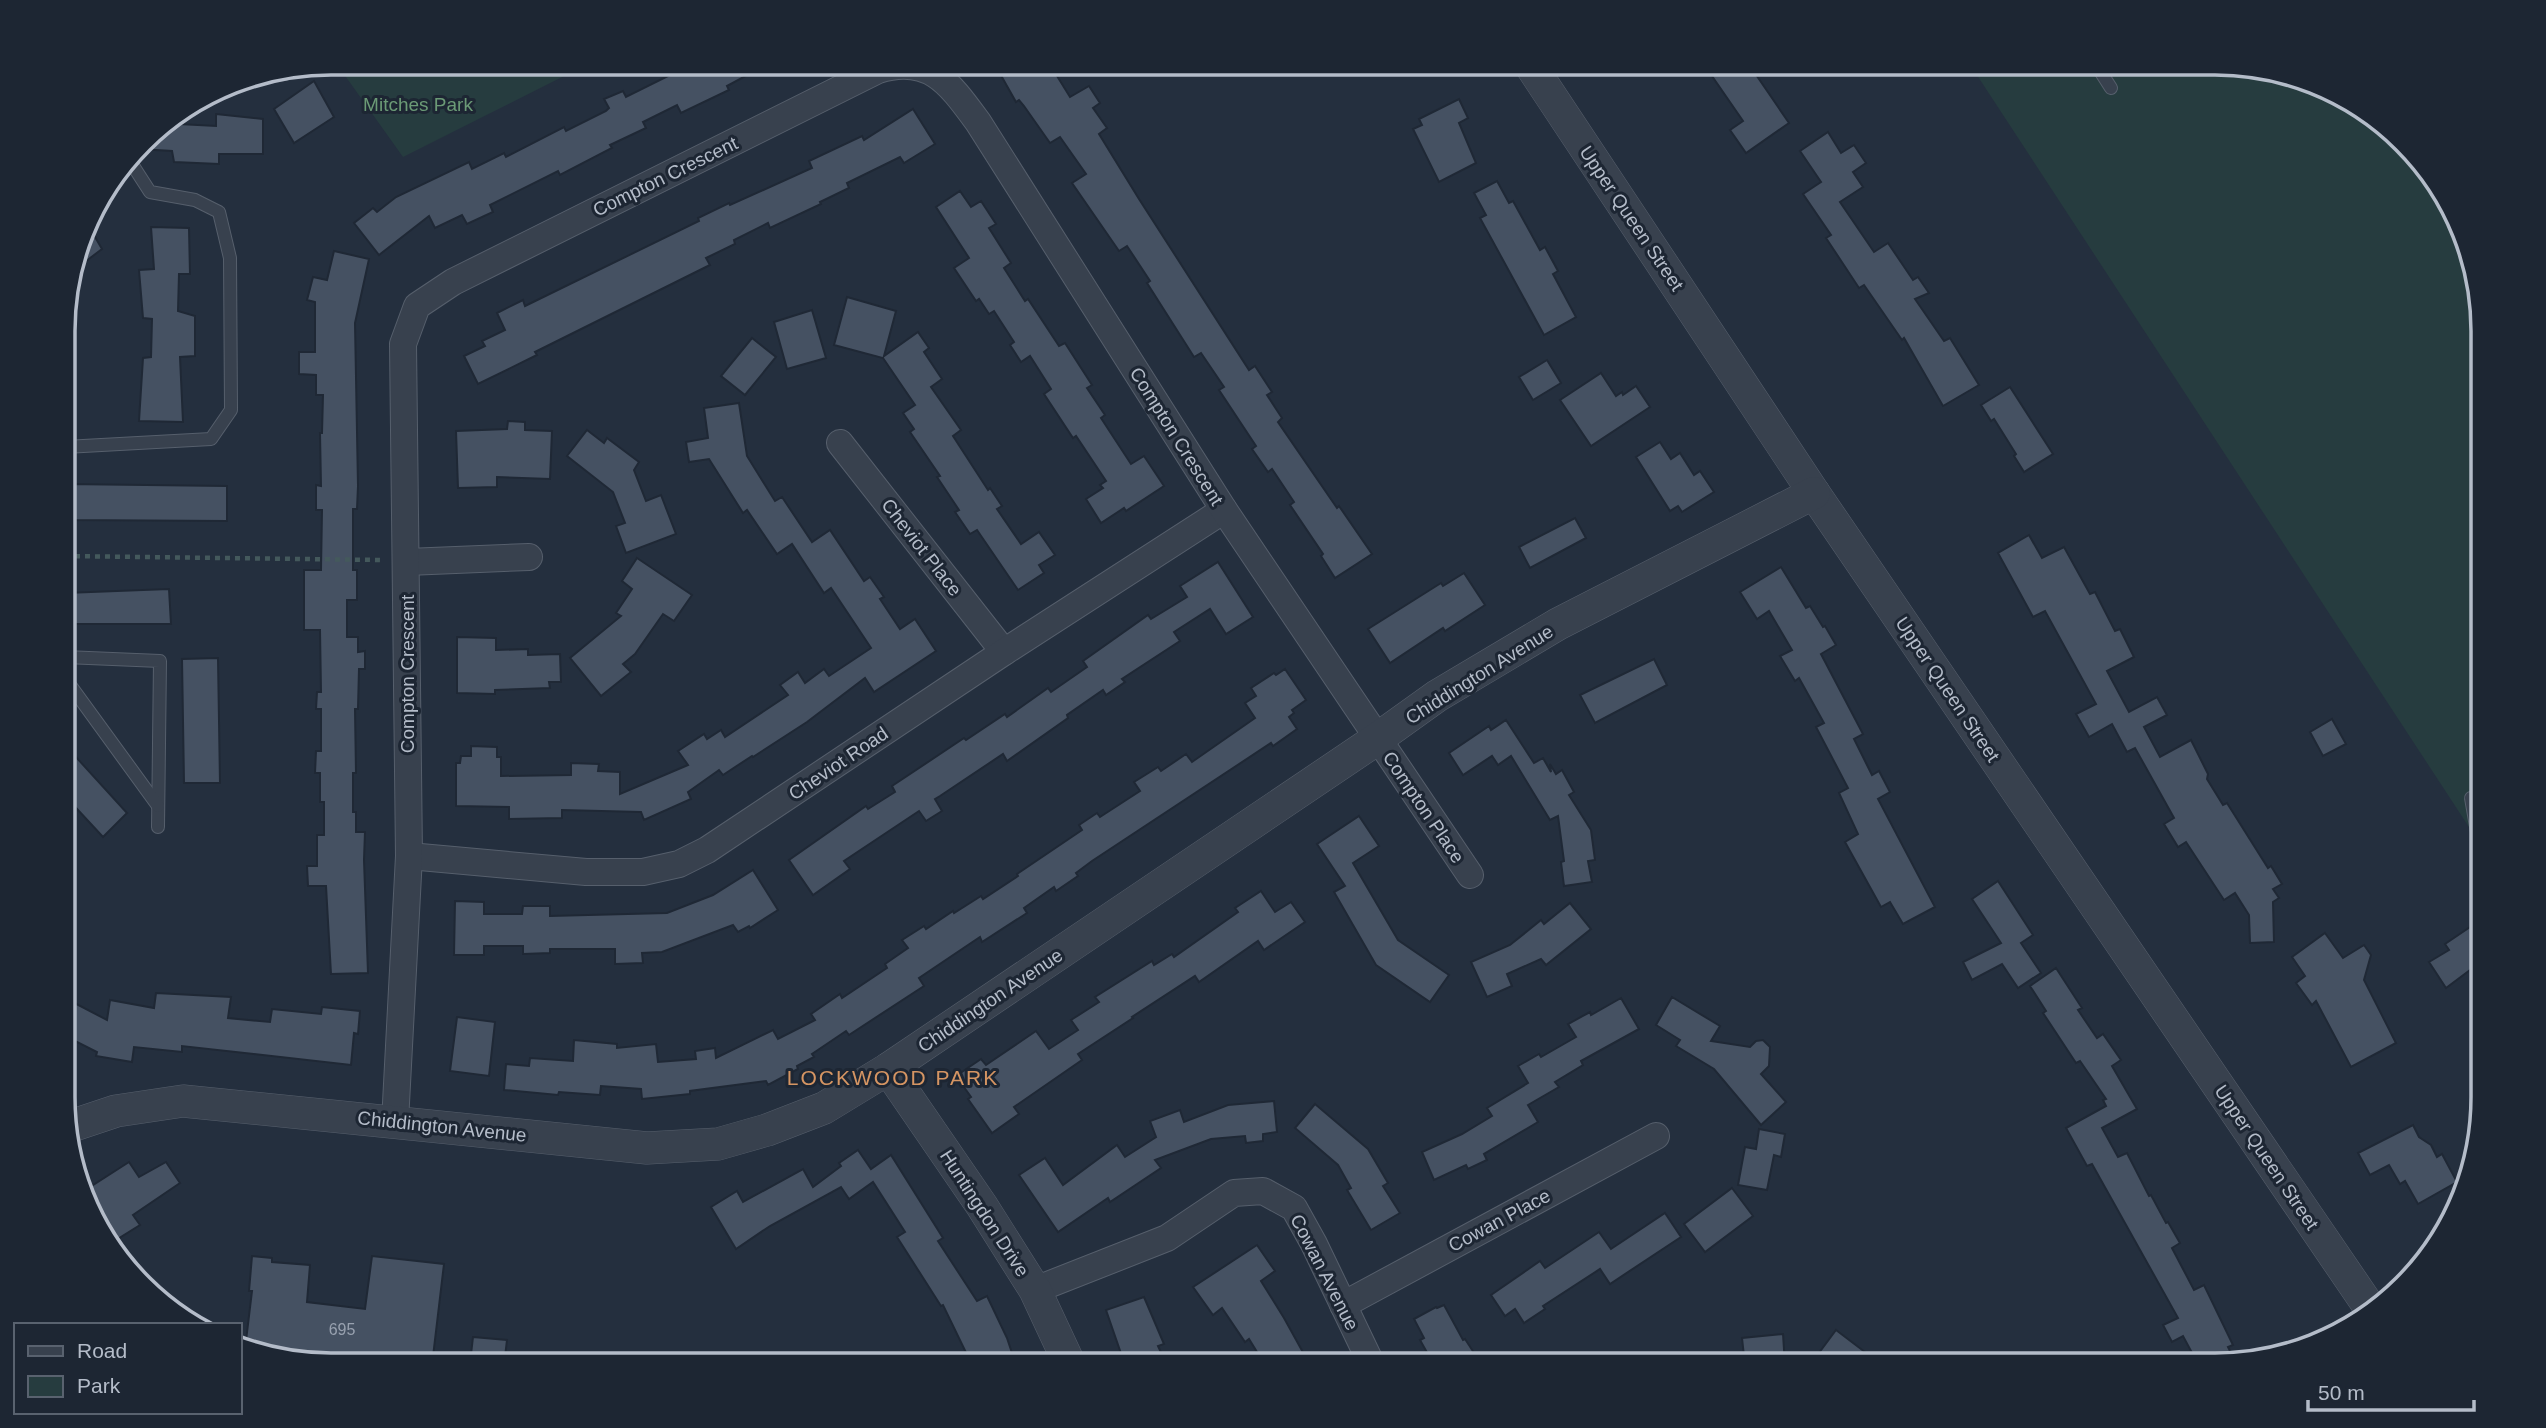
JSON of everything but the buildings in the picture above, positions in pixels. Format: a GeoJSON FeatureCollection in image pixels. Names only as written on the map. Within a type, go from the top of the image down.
{"type":"FeatureCollection","features":[{"type":"Feature","properties":{"kind":"street","name":"Compton Crescent"},"geometry":{"type":"LineString","coordinates":[[395,1122],[409,856],[400,561],[403,344],[417,306],[453,282],[868,75]]}},
{"type":"Feature","properties":{"kind":"street","name":"Compton Crescent"},"geometry":{"type":"LineString","coordinates":[[936,75],[950,85],[978,122],[1224,510],[1377,739]]}},
{"type":"Feature","properties":{"kind":"street","name":"Upper Queen Street"},"geometry":{"type":"LineString","coordinates":[[1537,75],[1814,493],[2367,1303]]}},
{"type":"Feature","properties":{"kind":"street","name":"Cheviot Place"},"geometry":{"type":"LineString","coordinates":[[840,443],[1004,652]]}},
{"type":"Feature","properties":{"kind":"street","name":"Chiddington Avenue"},"geometry":{"type":"LineString","coordinates":[[77,1124],[116,1111],[183,1101],[647,1148],[718,1144],[767,1130],[824,1108],[888,1069],[1437,696],[1558,624],[1814,493]]}},
{"type":"Feature","properties":{"kind":"street","name":"Cheviot Road"},"geometry":{"type":"LineString","coordinates":[[409,856],[586,872],[643,872],[679,864],[707,850],[1004,652],[1224,510]]}},
{"type":"Feature","properties":{"kind":"street"},"geometry":{"type":"LineString","coordinates":[[400,561],[529,557]]}},
{"type":"Feature","properties":{"kind":"street","name":"Compton Place"},"geometry":{"type":"LineString","coordinates":[[1377,739],[1470,875]]}},
{"type":"Feature","properties":{"kind":"street","name":"Huntingdon Drive"},"geometry":{"type":"LineString","coordinates":[[888,1069],[982,1206],[1035,1290],[1064,1353]]}},
{"type":"Feature","properties":{"kind":"street","name":"Cowan Place"},"geometry":{"type":"LineString","coordinates":[[1343,1305],[1656,1136]]}},
{"type":"Feature","properties":{"kind":"street","name":"Cowan Avenue"},"geometry":{"type":"LineString","coordinates":[[1035,1290],[1167,1238],[1234,1193],[1263,1191],[1294,1208],[1366,1353]]}},
{"type":"Feature","properties":{"kind":"lane"},"geometry":{"type":"LineString","coordinates":[[2103,75],[2111,88]]}},
{"type":"Feature","properties":{"kind":"lane"},"geometry":{"type":"LineString","coordinates":[[75,446],[211,439],[231,410],[230,258],[219,212],[195,201],[149,192],[134,168]]}},
{"type":"Feature","properties":{"kind":"lane"},"geometry":{"type":"LineString","coordinates":[[75,657],[160,661],[158,827]]}},
{"type":"Feature","properties":{"kind":"lane"},"geometry":{"type":"LineString","coordinates":[[75,692],[158,806]]}},
{"type":"Feature","properties":{"kind":"path"},"geometry":{"type":"LineString","coordinates":[[75,556],[400,561]]}},
{"type":"Feature","properties":{"kind":"green space","name":"Mitches Park"},"geometry":{"type":"Polygon","coordinates":[[[345,75],[566,75],[403,157],[345,75]]]}},
{"type":"Feature","properties":{"kind":"green space"},"geometry":{"type":"Polygon","coordinates":[[[1977,75],[2215,75],[2249,77],[2281,84],[2343,109],[2371,128],[2396,150],[2428,189],[2451,233],[2469,297],[2471,830],[1977,75]]]}},
{"type":"Feature","properties":{"kind":"district","name":"LOCKWOOD PARK"},"geometry":{"type":"Point","coordinates":[893,1078]}}]}
